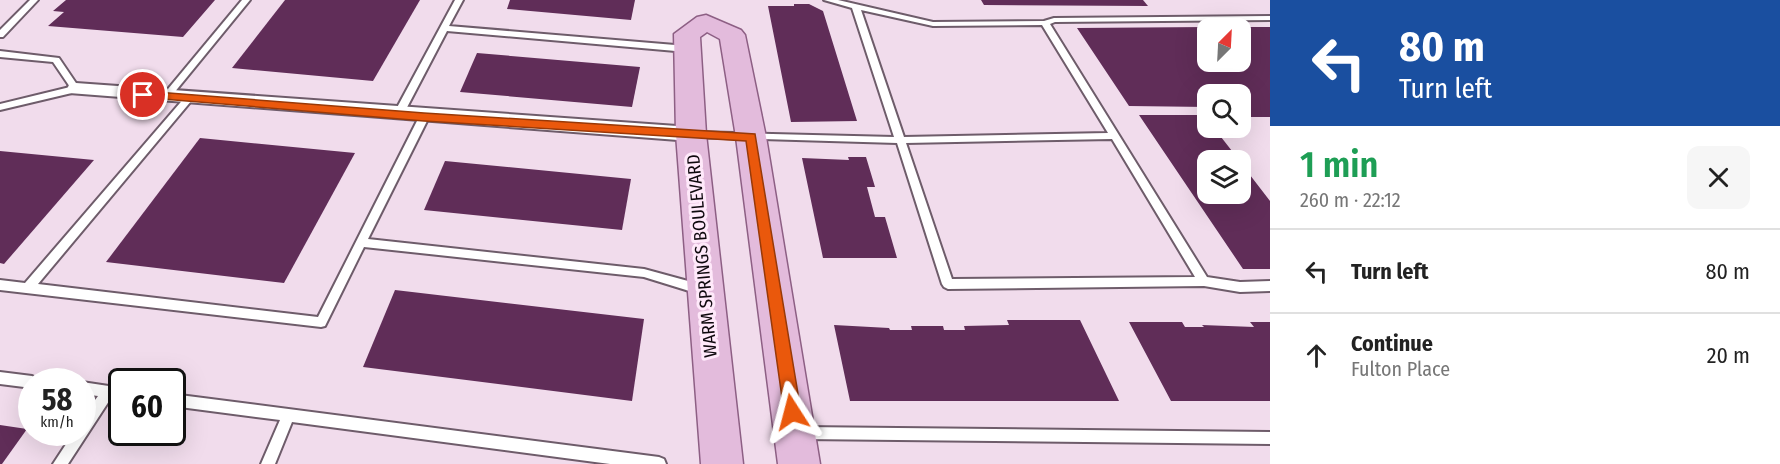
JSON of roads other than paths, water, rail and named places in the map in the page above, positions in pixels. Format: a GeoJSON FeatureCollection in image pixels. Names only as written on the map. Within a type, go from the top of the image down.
{"type":"FeatureCollection","features":[{"type":"Feature","properties":{"kind":"main road"},"geometry":{"type":"LineString","coordinates":[[687,49],[687,34],[704,11],[732,35],[751,137],[797,449]]}},
{"type":"Feature","properties":{"kind":"main road","name":"WARM SPRINGS BOULEVARD"},"geometry":{"type":"LineString","coordinates":[[687,49],[691,134],[722,464]]}},
{"type":"Feature","properties":{"kind":"street"},"geometry":{"type":"LineString","coordinates":[[76,89],[424,117],[691,134]]}},
{"type":"Feature","properties":{"kind":"lane"},"geometry":{"type":"LineString","coordinates":[[0,35],[34,0]]}},
{"type":"Feature","properties":{"kind":"lane"},"geometry":{"type":"LineString","coordinates":[[166,97],[246,0]]}},
{"type":"Feature","properties":{"kind":"lane"},"geometry":{"type":"LineString","coordinates":[[398,115],[459,0]]}},
{"type":"Feature","properties":{"kind":"lane"},"geometry":{"type":"LineString","coordinates":[[828,0],[933,24],[1045,23],[1054,20],[1270,18]]}},
{"type":"Feature","properties":{"kind":"lane"},"geometry":{"type":"LineString","coordinates":[[856,7],[948,284],[1204,281],[1240,286],[1270,286]]}},
{"type":"Feature","properties":{"kind":"lane"},"geometry":{"type":"LineString","coordinates":[[1045,23],[1204,281]]}},
{"type":"Feature","properties":{"kind":"lane"},"geometry":{"type":"LineString","coordinates":[[444,28],[687,49]]}},
{"type":"Feature","properties":{"kind":"lane"},"geometry":{"type":"LineString","coordinates":[[0,54],[56,60],[76,89],[0,107]]}},
{"type":"Feature","properties":{"kind":"lane"},"geometry":{"type":"LineString","coordinates":[[28,288],[189,98]]}},
{"type":"Feature","properties":{"kind":"lane"},"geometry":{"type":"LineString","coordinates":[[0,285],[321,321],[424,117]]}},
{"type":"Feature","properties":{"kind":"lane"},"geometry":{"type":"LineString","coordinates":[[691,134],[899,140],[1114,136]]}},
{"type":"Feature","properties":{"kind":"lane"},"geometry":{"type":"LineString","coordinates":[[361,242],[644,273],[706,291]]}},
{"type":"Feature","properties":{"kind":"lane"},"geometry":{"type":"LineString","coordinates":[[0,378],[18,380]]}},
{"type":"Feature","properties":{"kind":"lane"},"geometry":{"type":"LineString","coordinates":[[96,390],[108,392],[96,410]]}},
{"type":"Feature","properties":{"kind":"lane"},"geometry":{"type":"LineString","coordinates":[[186,402],[658,464]]}},
{"type":"Feature","properties":{"kind":"lane"},"geometry":{"type":"LineString","coordinates":[[268,464],[290,415]]}},
{"type":"Feature","properties":{"kind":"lane"},"geometry":{"type":"LineString","coordinates":[[797,449],[1270,438]]}},
{"type":"Feature","properties":{"kind":"lane"},"geometry":{"type":"LineString","coordinates":[[60,464],[72,446]]}}]}
